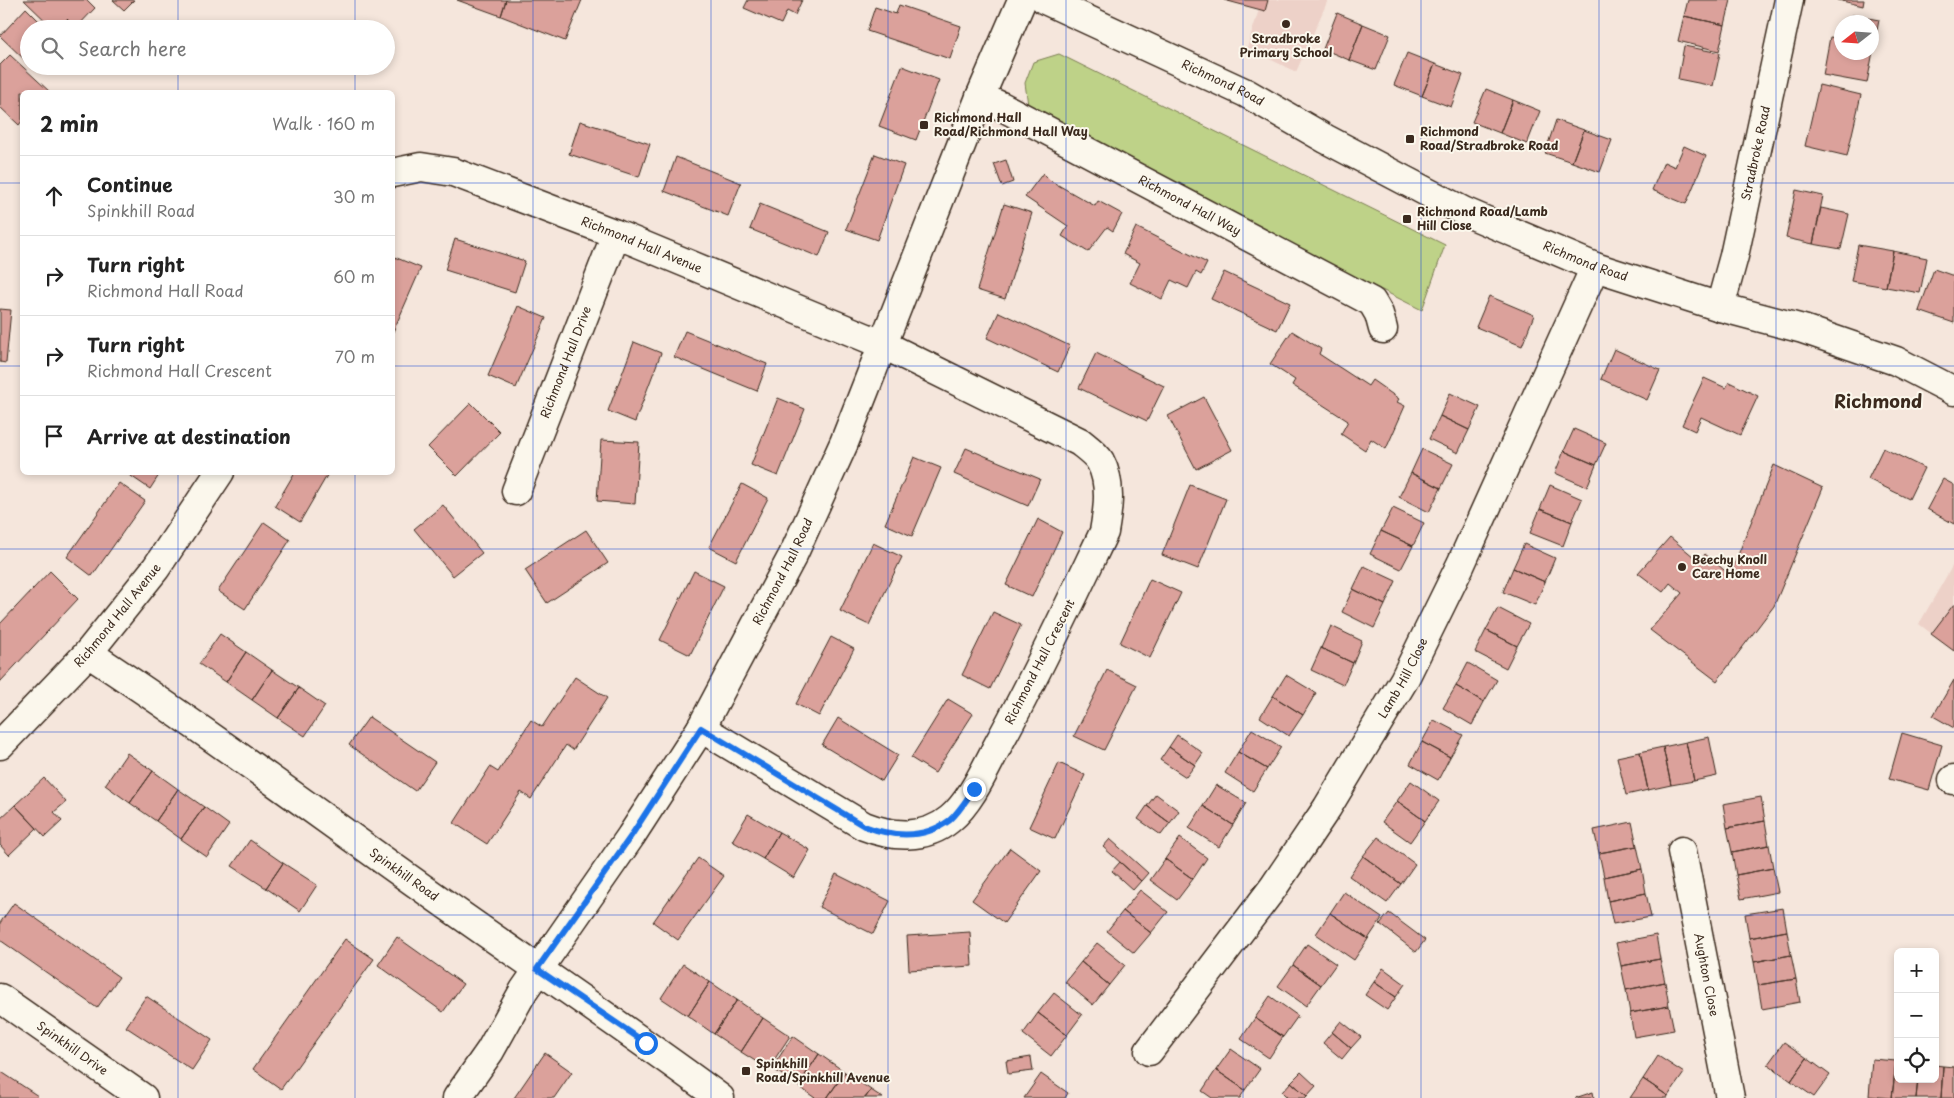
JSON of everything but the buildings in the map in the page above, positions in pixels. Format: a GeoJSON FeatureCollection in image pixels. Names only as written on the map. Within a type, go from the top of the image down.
{"type":"FeatureCollection","features":[{"type":"Feature","properties":{"kind":"street","name":"Richmond Hall Road"},"geometry":{"type":"LineString","coordinates":[[457,1098],[490,1051],[537,969],[631,836],[701,728],[793,555],[844,442],[884,345],[980,97],[1022,0]]}},
{"type":"Feature","properties":{"kind":"street","name":"Richmond Road"},"geometry":{"type":"LineString","coordinates":[[1045,0],[1246,93],[1326,139],[1463,211],[1595,268],[1720,307],[1803,329],[1896,361],[1954,391]]}},
{"type":"Feature","properties":{"kind":"street","name":"Stradbroke Road"},"geometry":{"type":"LineString","coordinates":[[1720,307],[1734,256],[1789,0]]}},
{"type":"Feature","properties":{"kind":"street","name":"Richmond Hall Way"},"geometry":{"type":"LineString","coordinates":[[980,97],[1001,106],[1372,302],[1379,314],[1383,329]]}},
{"type":"Feature","properties":{"kind":"street","name":"Richmond Hall Avenue"},"geometry":{"type":"LineString","coordinates":[[395,172],[421,167],[453,172],[616,234],[884,345]]}},
{"type":"Feature","properties":{"kind":"street","name":"Richmond Hall Drive"},"geometry":{"type":"LineString","coordinates":[[516,491],[616,234]]}},
{"type":"Feature","properties":{"kind":"street","name":"Lamb Hill Close"},"geometry":{"type":"LineString","coordinates":[[1150,1051],[1273,888],[1327,808],[1404,680],[1461,564],[1595,268]]}},
{"type":"Feature","properties":{"kind":"street","name":"Richmond Hall Crescent"},"geometry":{"type":"LineString","coordinates":[[701,728],[864,826],[886,835],[912,835],[935,829],[951,819],[974,789],[1046,655],[1104,532],[1108,509],[1108,485],[1100,460],[1080,442],[884,345]]}},
{"type":"Feature","properties":{"kind":"street","name":"Richmond Hall Avenue"},"geometry":{"type":"LineString","coordinates":[[0,745],[88,653],[156,568],[218,475]]}},
{"type":"Feature","properties":{"kind":"street","name":"Spinkhill Road"},"geometry":{"type":"LineString","coordinates":[[88,653],[292,793],[537,969],[646,1043],[720,1098]]}},
{"type":"Feature","properties":{"kind":"street","name":"Aughton Close"},"geometry":{"type":"LineString","coordinates":[[1682,851],[1730,1098]]}},
{"type":"Feature","properties":{"kind":"street","name":"Spinkhill Drive"},"geometry":{"type":"LineString","coordinates":[[0,998],[143,1098]]}},
{"type":"Feature","properties":{"kind":"shaded area","name":"Stradbroke Primary School"},"geometry":{"type":"Polygon","coordinates":[[[1262,0],[1328,0],[1296,72],[1247,48],[1262,0]]]}},
{"type":"Feature","properties":{"kind":"shaded area"},"geometry":{"type":"Polygon","coordinates":[[[1954,563],[1954,651],[1919,624],[1954,563]]]}},
{"type":"Feature","properties":{"kind":"green space"},"geometry":{"type":"Polygon","coordinates":[[[1059,54],[1445,245],[1422,310],[1083,141],[1028,105],[1025,83],[1033,62],[1059,54]]]}},
{"type":"Feature","properties":{"kind":"place","name":"Stradbroke Primary School"},"geometry":{"type":"Point","coordinates":[1286,24]}},
{"type":"Feature","properties":{"kind":"place","name":"Richmond Hall Road/Richmond Hall Way"},"geometry":{"type":"Point","coordinates":[924,125]}},
{"type":"Feature","properties":{"kind":"place","name":"Richmond Road/Stradbroke Road"},"geometry":{"type":"Point","coordinates":[1410,139]}},
{"type":"Feature","properties":{"kind":"place","name":"Richmond Road/Lamb Hill Close"},"geometry":{"type":"Point","coordinates":[1407,219]}},
{"type":"Feature","properties":{"kind":"place","name":"Beechy Knoll Care Home"},"geometry":{"type":"Point","coordinates":[1682,567]}},
{"type":"Feature","properties":{"kind":"place","name":"Spinkhill Road/Spinkhill Avenue"},"geometry":{"type":"Point","coordinates":[746,1071]}},
{"type":"Feature","properties":{"kind":"district","name":"Richmond"},"geometry":{"type":"Point","coordinates":[1878,402]}},
{"type":"Feature","properties":{"kind":"route"},"geometry":{"type":"LineString","coordinates":[[646,1043],[537,969],[631,836],[701,728],[864,826],[886,835],[912,835],[935,829],[951,819],[974,789]]}}]}
